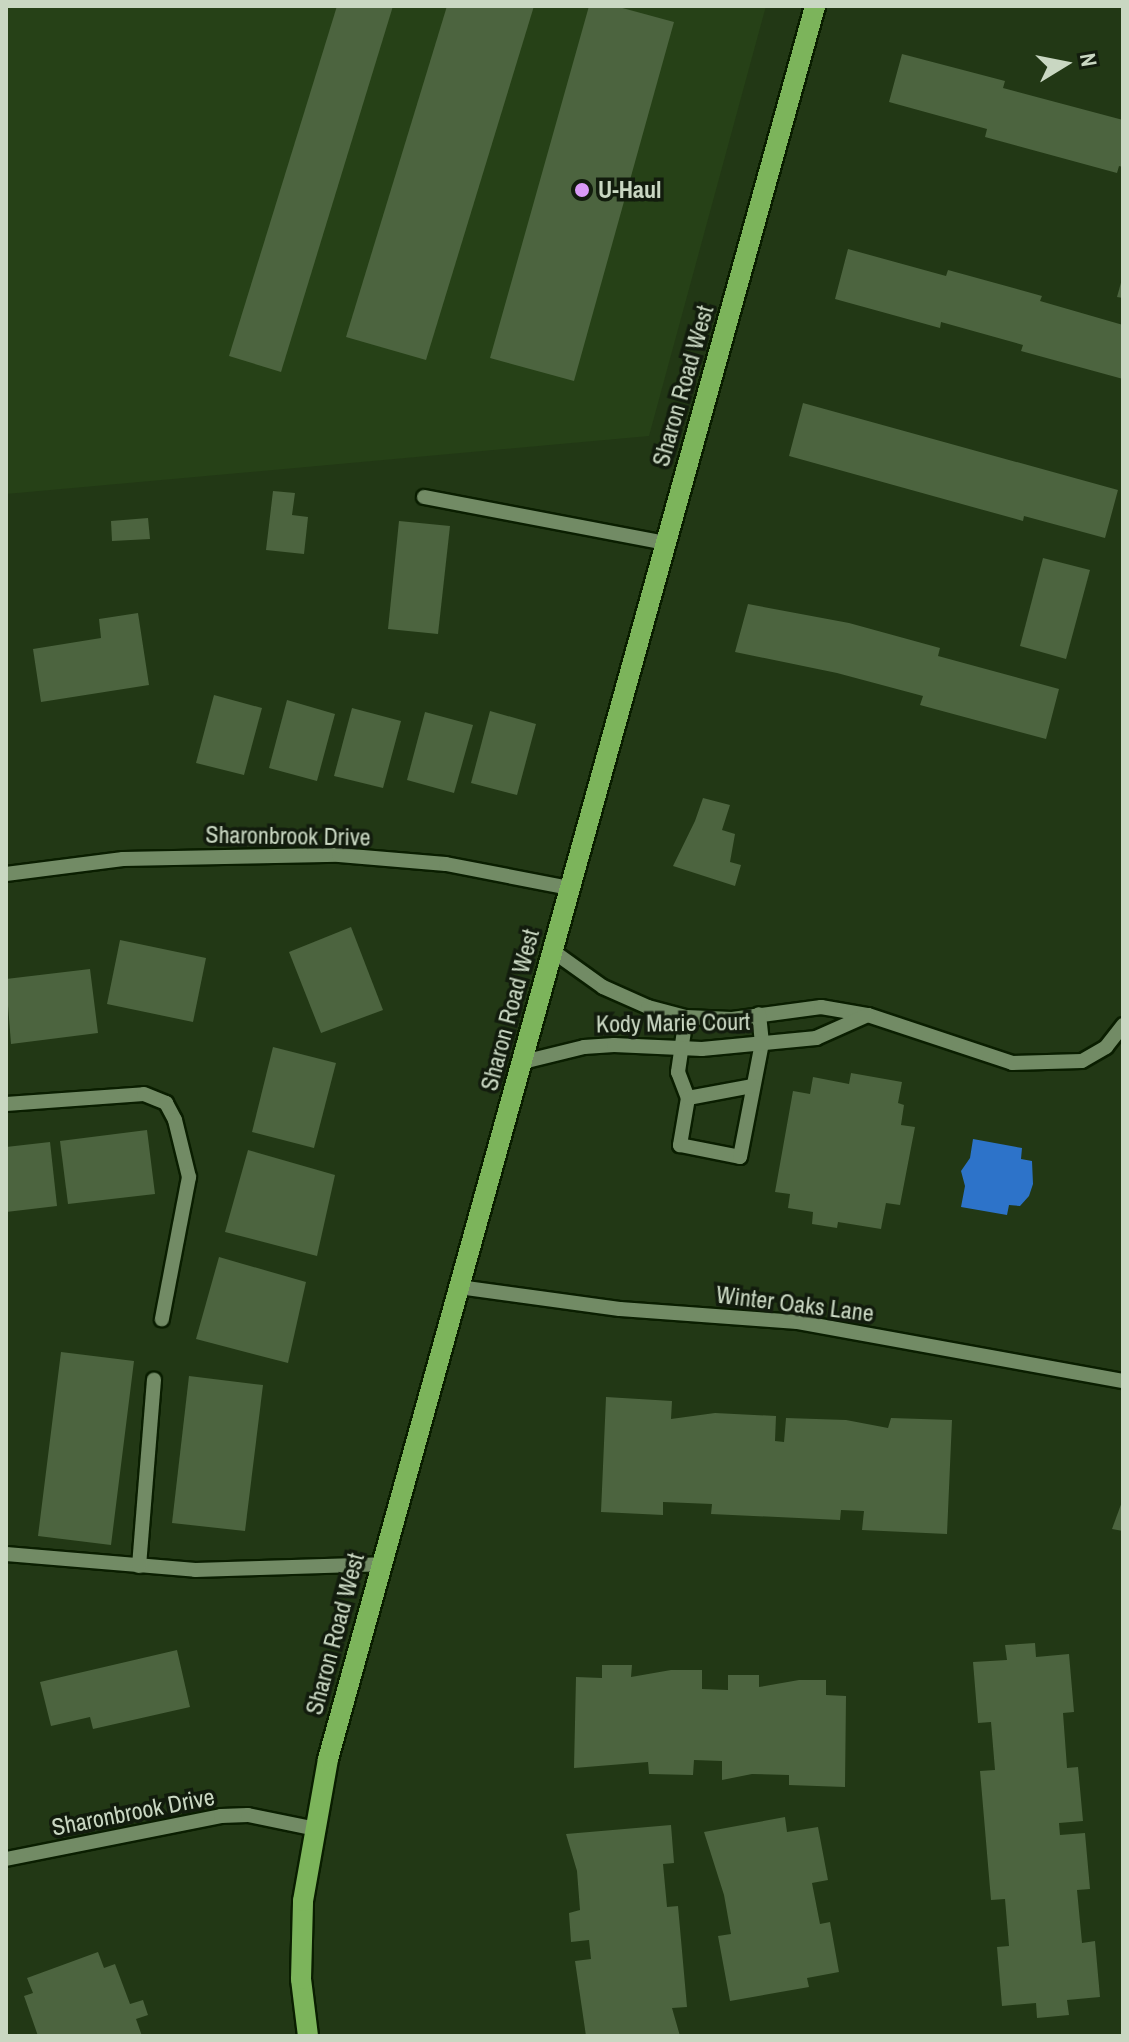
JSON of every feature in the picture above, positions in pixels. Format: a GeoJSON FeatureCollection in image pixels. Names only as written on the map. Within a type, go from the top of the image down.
{"type":"FeatureCollection","features":[{"type":"Feature","properties":{"kind":"main road","name":"Sharon Road West"},"geometry":{"type":"LineString","coordinates":[[308,2036],[301,1979],[303,1901],[328,1759],[815,6]]}},
{"type":"Feature","properties":{"kind":"street"},"geometry":{"type":"LineString","coordinates":[[424,497],[665,543]]}},
{"type":"Feature","properties":{"kind":"street","name":"Sharonbrook Drive"},"geometry":{"type":"LineString","coordinates":[[6,874],[123,859],[339,855],[446,864],[569,888]]}},
{"type":"Feature","properties":{"kind":"street","name":"Kody Marie Court"},"geometry":{"type":"LineString","coordinates":[[554,952],[603,987],[648,1007],[686,1017],[732,1019],[821,1007],[868,1015],[1012,1063],[1082,1061],[1106,1047],[1123,1025]]}},
{"type":"Feature","properties":{"kind":"street"},"geometry":{"type":"LineString","coordinates":[[686,1017],[678,1072],[688,1098],[680,1145],[740,1157],[762,1043],[759,1014]]}},
{"type":"Feature","properties":{"kind":"street","name":"Kody Marie Court"},"geometry":{"type":"LineString","coordinates":[[523,1062],[602,1046],[702,1049],[816,1038],[868,1015]]}},
{"type":"Feature","properties":{"kind":"street"},"geometry":{"type":"LineString","coordinates":[[688,1098],[753,1086]]}},
{"type":"Feature","properties":{"kind":"street"},"geometry":{"type":"LineString","coordinates":[[6,1104],[144,1094],[166,1103],[175,1120],[189,1177],[162,1319]]}},
{"type":"Feature","properties":{"kind":"street","name":"Winter Oaks Lane"},"geometry":{"type":"LineString","coordinates":[[459,1287],[620,1309],[798,1322],[1123,1381]]}},
{"type":"Feature","properties":{"kind":"street"},"geometry":{"type":"LineString","coordinates":[[139,1566],[154,1380]]}},
{"type":"Feature","properties":{"kind":"street"},"geometry":{"type":"LineString","coordinates":[[6,1554],[195,1570],[381,1564]]}},
{"type":"Feature","properties":{"kind":"street","name":"Sharonbrook Drive"},"geometry":{"type":"LineString","coordinates":[[6,1859],[221,1816],[248,1815],[316,1829]]}},
{"type":"Feature","properties":{"kind":"shaded area"},"geometry":{"type":"Polygon","coordinates":[[[6,6],[766,6],[649,436],[6,494],[6,6]]]}},
{"type":"Feature","properties":{"kind":"water"},"geometry":{"type":"Polygon","coordinates":[[[973,1139],[1022,1148],[1021,1159],[1032,1161],[1033,1184],[1029,1196],[1020,1206],[1009,1205],[1007,1215],[961,1207],[965,1186],[961,1171],[970,1158],[973,1139]]]}},
{"type":"Feature","properties":{"kind":"building"},"geometry":{"type":"Polygon","coordinates":[[[337,6],[393,6],[281,372],[229,356],[337,6]]]}},
{"type":"Feature","properties":{"kind":"building"},"geometry":{"type":"Polygon","coordinates":[[[447,6],[534,6],[426,360],[346,337],[447,6]]]}},
{"type":"Feature","properties":{"kind":"building","name":"U-Haul"},"geometry":{"type":"Polygon","coordinates":[[[589,6],[615,6],[674,22],[574,381],[490,358],[589,6]]]}},
{"type":"Feature","properties":{"kind":"building"},"geometry":{"type":"Polygon","coordinates":[[[902,54],[1005,81],[1003,88],[1123,120],[1123,167],[1119,166],[1117,173],[985,137],[987,129],[889,102],[902,54]]]}},
{"type":"Feature","properties":{"kind":"building"},"geometry":{"type":"Polygon","coordinates":[[[848,249],[946,276],[948,270],[1042,296],[1040,301],[1123,325],[1123,379],[1021,351],[1023,345],[941,322],[940,328],[835,299],[848,249]]]}},
{"type":"Feature","properties":{"kind":"building"},"geometry":{"type":"Polygon","coordinates":[[[1123,279],[1123,298],[1117,297],[1123,279]]]}},
{"type":"Feature","properties":{"kind":"building"},"geometry":{"type":"Polygon","coordinates":[[[803,403],[1118,490],[1105,538],[1024,516],[1023,521],[789,456],[803,403]]]}},
{"type":"Feature","properties":{"kind":"building"},"geometry":{"type":"Polygon","coordinates":[[[273,491],[295,493],[292,515],[308,517],[304,554],[266,550],[273,491]]]}},
{"type":"Feature","properties":{"kind":"building"},"geometry":{"type":"Polygon","coordinates":[[[148,518],[150,539],[112,541],[111,521],[148,518]]]}},
{"type":"Feature","properties":{"kind":"building"},"geometry":{"type":"Polygon","coordinates":[[[399,521],[450,526],[438,634],[388,629],[399,521]]]}},
{"type":"Feature","properties":{"kind":"building"},"geometry":{"type":"Polygon","coordinates":[[[1043,558],[1090,570],[1066,659],[1020,646],[1043,558]]]}},
{"type":"Feature","properties":{"kind":"building"},"geometry":{"type":"Polygon","coordinates":[[[748,604],[849,623],[940,648],[938,656],[1059,689],[1046,739],[920,705],[923,696],[837,673],[735,652],[748,604]]]}},
{"type":"Feature","properties":{"kind":"building"},"geometry":{"type":"Polygon","coordinates":[[[138,613],[149,685],[41,702],[33,649],[101,638],[99,619],[138,613]]]}},
{"type":"Feature","properties":{"kind":"building"},"geometry":{"type":"Polygon","coordinates":[[[214,695],[262,708],[244,775],[196,763],[214,695]]]}},
{"type":"Feature","properties":{"kind":"building"},"geometry":{"type":"Polygon","coordinates":[[[287,700],[335,714],[317,781],[269,768],[287,700]]]}},
{"type":"Feature","properties":{"kind":"building"},"geometry":{"type":"Polygon","coordinates":[[[352,708],[401,721],[383,788],[334,776],[352,708]]]}},
{"type":"Feature","properties":{"kind":"building"},"geometry":{"type":"Polygon","coordinates":[[[490,711],[536,724],[517,795],[471,783],[490,711]]]}},
{"type":"Feature","properties":{"kind":"building"},"geometry":{"type":"Polygon","coordinates":[[[425,712],[473,725],[454,793],[407,780],[425,712]]]}},
{"type":"Feature","properties":{"kind":"building"},"geometry":{"type":"Polygon","coordinates":[[[703,798],[730,805],[722,830],[735,834],[730,862],[741,865],[735,886],[673,866],[703,798]]]}},
{"type":"Feature","properties":{"kind":"building"},"geometry":{"type":"Polygon","coordinates":[[[351,927],[383,1010],[321,1033],[289,952],[351,927]]]}},
{"type":"Feature","properties":{"kind":"building"},"geometry":{"type":"Polygon","coordinates":[[[120,940],[206,958],[193,1022],[107,1004],[120,940]]]}},
{"type":"Feature","properties":{"kind":"building"},"geometry":{"type":"Polygon","coordinates":[[[90,969],[98,1033],[11,1044],[6,979],[90,969]]]}},
{"type":"Feature","properties":{"kind":"building"},"geometry":{"type":"Polygon","coordinates":[[[273,1047],[336,1063],[314,1148],[252,1132],[273,1047]]]}},
{"type":"Feature","properties":{"kind":"building"},"geometry":{"type":"Polygon","coordinates":[[[851,1073],[902,1082],[898,1103],[904,1105],[901,1125],[915,1127],[900,1205],[886,1203],[881,1229],[838,1222],[837,1228],[812,1224],[813,1212],[788,1208],[790,1194],[775,1192],[793,1091],[810,1094],[813,1077],[849,1084],[851,1073]]]}},
{"type":"Feature","properties":{"kind":"building"},"geometry":{"type":"Polygon","coordinates":[[[147,1130],[155,1194],[68,1204],[60,1141],[147,1130]]]}},
{"type":"Feature","properties":{"kind":"building"},"geometry":{"type":"Polygon","coordinates":[[[50,1142],[57,1206],[6,1212],[6,1147],[50,1142]]]}},
{"type":"Feature","properties":{"kind":"building"},"geometry":{"type":"Polygon","coordinates":[[[248,1150],[335,1175],[317,1256],[225,1232],[248,1150]]]}},
{"type":"Feature","properties":{"kind":"building"},"geometry":{"type":"Polygon","coordinates":[[[219,1257],[306,1282],[288,1363],[196,1339],[219,1257]]]}},
{"type":"Feature","properties":{"kind":"building"},"geometry":{"type":"Polygon","coordinates":[[[61,1352],[134,1361],[111,1545],[38,1536],[61,1352]]]}},
{"type":"Feature","properties":{"kind":"building"},"geometry":{"type":"Polygon","coordinates":[[[189,1376],[263,1385],[245,1531],[172,1523],[189,1376]]]}},
{"type":"Feature","properties":{"kind":"building"},"geometry":{"type":"Polygon","coordinates":[[[606,1397],[672,1401],[671,1419],[715,1413],[776,1416],[775,1441],[784,1442],[786,1418],[846,1420],[888,1428],[891,1418],[952,1420],[947,1534],[862,1530],[864,1511],[841,1510],[840,1520],[711,1514],[712,1504],[663,1502],[663,1515],[601,1512],[606,1397]]]}},
{"type":"Feature","properties":{"kind":"building"},"geometry":{"type":"Polygon","coordinates":[[[1123,1499],[1123,1531],[1112,1529],[1123,1499]]]}},
{"type":"Feature","properties":{"kind":"building"},"geometry":{"type":"Polygon","coordinates":[[[1035,1643],[1036,1657],[1069,1654],[1074,1712],[1063,1713],[1067,1768],[1078,1767],[1083,1821],[1059,1823],[1060,1835],[1085,1833],[1090,1889],[1077,1890],[1082,1943],[1095,1941],[1100,1997],[1067,2000],[1069,2015],[1037,2018],[1036,2003],[1002,2006],[997,1947],[1009,1946],[1005,1899],[991,1900],[980,1771],[995,1770],[991,1722],[978,1723],[973,1662],[1007,1660],[1005,1645],[1035,1643]]]}},
{"type":"Feature","properties":{"kind":"building"},"geometry":{"type":"Polygon","coordinates":[[[177,1650],[190,1707],[93,1729],[90,1717],[51,1726],[40,1682],[177,1650]]]}},
{"type":"Feature","properties":{"kind":"building"},"geometry":{"type":"Polygon","coordinates":[[[602,1665],[632,1665],[631,1677],[671,1670],[702,1670],[702,1689],[728,1690],[728,1675],[759,1675],[759,1687],[799,1680],[826,1680],[826,1695],[846,1696],[845,1787],[789,1785],[789,1775],[752,1774],[722,1780],[722,1761],[694,1760],[693,1775],[649,1774],[648,1762],[574,1768],[576,1677],[602,1678],[602,1665]]]}},
{"type":"Feature","properties":{"kind":"building"},"geometry":{"type":"Polygon","coordinates":[[[785,1817],[787,1832],[818,1827],[828,1880],[812,1883],[820,1924],[830,1922],[839,1972],[807,1978],[809,1987],[730,2001],[718,1936],[731,1934],[724,1895],[704,1832],[785,1817]]]}},
{"type":"Feature","properties":{"kind":"building"},"geometry":{"type":"Polygon","coordinates":[[[671,1825],[674,1863],[663,1864],[667,1907],[678,1906],[687,2007],[672,2008],[680,2036],[586,2036],[575,1961],[591,1959],[589,1940],[571,1942],[569,1913],[580,1910],[577,1871],[566,1834],[671,1825]]]}},
{"type":"Feature","properties":{"kind":"building"},"geometry":{"type":"Polygon","coordinates":[[[98,1952],[104,1968],[115,1964],[130,2004],[143,2000],[148,2015],[136,2019],[142,2036],[38,2036],[24,1996],[33,1993],[27,1978],[98,1952]]]}},
{"type":"Feature","properties":{"kind":"place","name":"U-Haul"},"geometry":{"type":"Point","coordinates":[582,190]}}]}
